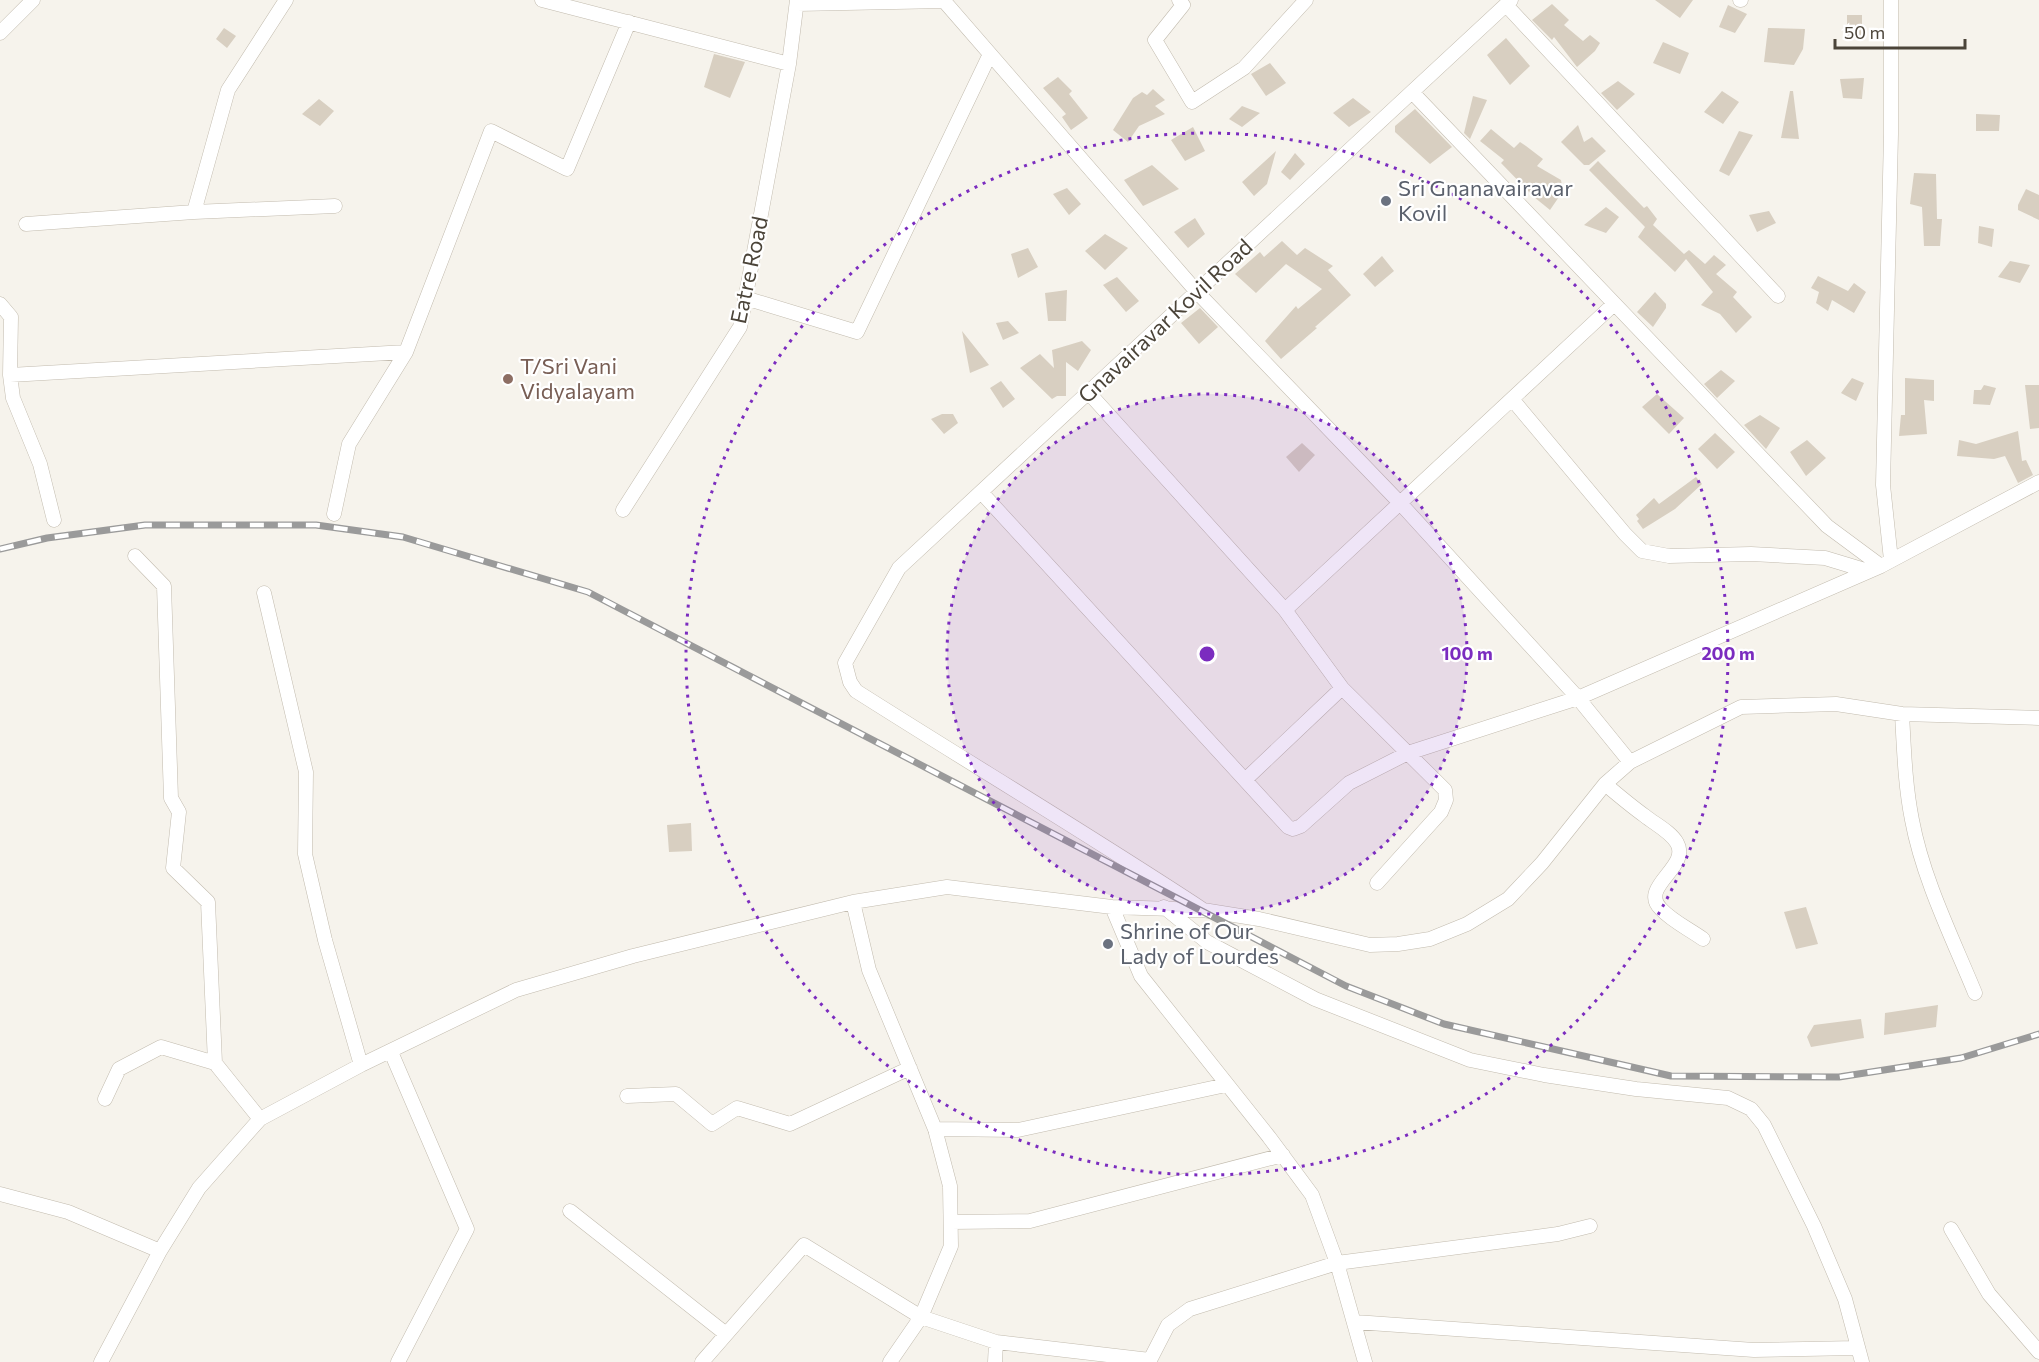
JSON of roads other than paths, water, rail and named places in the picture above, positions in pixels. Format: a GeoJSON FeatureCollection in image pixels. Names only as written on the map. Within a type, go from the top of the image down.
{"type":"FeatureCollection","features":[{"type":"Feature","properties":{"kind":"street"},"geometry":{"type":"LineString","coordinates":[[0,33],[33,0]]}},
{"type":"Feature","properties":{"kind":"street"},"geometry":{"type":"LineString","coordinates":[[194,212],[228,90],[286,0]]}},
{"type":"Feature","properties":{"kind":"street"},"geometry":{"type":"LineString","coordinates":[[542,0],[789,64]]}},
{"type":"Feature","properties":{"kind":"street"},"geometry":{"type":"LineString","coordinates":[[1179,0],[1183,5],[1155,40],[1192,102],[1244,68],[1306,0]]}},
{"type":"Feature","properties":{"kind":"street"},"geometry":{"type":"LineString","coordinates":[[1880,566],[1891,134],[1891,0]]}},
{"type":"Feature","properties":{"kind":"street"},"geometry":{"type":"LineString","coordinates":[[797,2],[944,1],[1197,292],[1400,503],[1578,698],[1630,762]]}},
{"type":"Feature","properties":{"kind":"street","name":"Eatre Road"},"geometry":{"type":"LineString","coordinates":[[623,510],[740,327],[789,64],[797,2]]}},
{"type":"Feature","properties":{"kind":"street"},"geometry":{"type":"LineString","coordinates":[[1509,2],[1778,296]]}},
{"type":"Feature","properties":{"kind":"street","name":"Gnavairavar Kovil Road"},"geometry":{"type":"LineString","coordinates":[[1203,910],[1022,793],[856,691],[850,682],[845,663],[899,568],[1509,2]]}},
{"type":"Feature","properties":{"kind":"street"},"geometry":{"type":"LineString","coordinates":[[334,514],[349,444],[406,352],[491,132],[567,169],[629,22]]}},
{"type":"Feature","properties":{"kind":"street"},"geometry":{"type":"LineString","coordinates":[[745,298],[857,332],[990,54]]}},
{"type":"Feature","properties":{"kind":"street"},"geometry":{"type":"LineString","coordinates":[[1412,92],[1827,526],[1880,566]]}},
{"type":"Feature","properties":{"kind":"street"},"geometry":{"type":"LineString","coordinates":[[26,224],[194,212],[335,206]]}},
{"type":"Feature","properties":{"kind":"street"},"geometry":{"type":"LineString","coordinates":[[0,304],[11,317],[10,375],[6,399],[40,464],[54,519]]}},
{"type":"Feature","properties":{"kind":"street"},"geometry":{"type":"LineString","coordinates":[[1285,610],[1614,304]]}},
{"type":"Feature","properties":{"kind":"street"},"geometry":{"type":"LineString","coordinates":[[10,375],[406,352]]}},
{"type":"Feature","properties":{"kind":"street"},"geometry":{"type":"LineString","coordinates":[[1088,393],[1285,610],[1342,688],[1445,790],[1446,800],[1441,813],[1377,883]]}},
{"type":"Feature","properties":{"kind":"street"},"geometry":{"type":"LineString","coordinates":[[1512,399],[1642,551],[1669,556],[1751,554],[1825,558],[1880,566]]}},
{"type":"Feature","properties":{"kind":"street"},"geometry":{"type":"LineString","coordinates":[[981,492],[1288,827],[1293,829],[1301,826],[1349,783],[1408,753],[1578,698],[1880,566],[2039,482]]}},
{"type":"Feature","properties":{"kind":"street"},"geometry":{"type":"LineString","coordinates":[[135,556],[164,586],[171,798],[179,812],[173,868],[208,902],[215,1063]]}},
{"type":"Feature","properties":{"kind":"street"},"geometry":{"type":"LineString","coordinates":[[264,593],[306,772],[305,854],[325,940],[361,1065]]}},
{"type":"Feature","properties":{"kind":"street"},"geometry":{"type":"LineString","coordinates":[[1246,779],[1342,688]]}},
{"type":"Feature","properties":{"kind":"street"},"geometry":{"type":"LineString","coordinates":[[100,1362],[160,1251],[200,1188],[260,1119],[361,1065],[516,990],[633,956],[853,902],[947,886],[1112,907],[1203,910],[1259,919],[1370,945],[1430,939],[1467,924],[1508,899],[1542,863],[1605,784],[1630,762],[1741,707],[1836,704],[1902,714],[2039,718]]}},
{"type":"Feature","properties":{"kind":"street"},"geometry":{"type":"LineString","coordinates":[[1902,714],[1905,770],[1912,820],[1926,872],[1975,993]]}},
{"type":"Feature","properties":{"kind":"street"},"geometry":{"type":"LineString","coordinates":[[1605,784],[1677,843],[1679,851],[1677,862],[1656,891],[1655,900],[1660,908],[1703,939]]}},
{"type":"Feature","properties":{"kind":"street"},"geometry":{"type":"LineString","coordinates":[[853,902],[869,970],[935,1129],[950,1186],[951,1246],[921,1317],[890,1362]]}},
{"type":"Feature","properties":{"kind":"street"},"geometry":{"type":"LineString","coordinates":[[1112,907],[1141,976],[1312,1195],[1337,1263],[1365,1362]]}},
{"type":"Feature","properties":{"kind":"street"},"geometry":{"type":"LineString","coordinates":[[1164,907],[1207,942],[1315,999],[1470,1060],[1544,1075],[1636,1089],[1728,1098],[1751,1109],[1764,1125],[1814,1226],[1845,1299],[1859,1355],[1754,1350],[1355,1322]]}},
{"type":"Feature","properties":{"kind":"street"},"geometry":{"type":"LineString","coordinates":[[105,1099],[119,1069],[161,1047],[215,1063],[260,1119]]}},
{"type":"Feature","properties":{"kind":"street"},"geometry":{"type":"LineString","coordinates":[[391,1052],[467,1229],[399,1362]]}},
{"type":"Feature","properties":{"kind":"street"},"geometry":{"type":"LineString","coordinates":[[627,1096],[676,1094],[712,1125],[737,1108],[790,1125],[910,1068]]}},
{"type":"Feature","properties":{"kind":"street"},"geometry":{"type":"LineString","coordinates":[[935,1129],[1018,1130],[1226,1085]]}},
{"type":"Feature","properties":{"kind":"street"},"geometry":{"type":"LineString","coordinates":[[951,1222],[1030,1221],[1283,1155]]}},
{"type":"Feature","properties":{"kind":"street"},"geometry":{"type":"LineString","coordinates":[[0,1194],[68,1212],[160,1251]]}},
{"type":"Feature","properties":{"kind":"street"},"geometry":{"type":"LineString","coordinates":[[570,1212],[726,1334]]}},
{"type":"Feature","properties":{"kind":"street"},"geometry":{"type":"LineString","coordinates":[[702,1362],[804,1245],[921,1317],[996,1342],[1150,1361],[1168,1325],[1190,1310],[1337,1263],[1558,1234],[1590,1226]]}},
{"type":"Feature","properties":{"kind":"street"},"geometry":{"type":"LineString","coordinates":[[1951,1229],[1989,1294],[2039,1352]]}},
{"type":"Feature","properties":{"kind":"street"},"geometry":{"type":"LineString","coordinates":[[995,1362],[996,1342]]}},
{"type":"Feature","properties":{"kind":"railway"},"geometry":{"type":"LineString","coordinates":[[0,549],[47,538],[145,525],[316,525],[403,537],[588,592],[1346,986],[1444,1024],[1671,1076],[1839,1077],[1961,1058],[2039,1034]]}},
{"type":"Feature","properties":{"kind":"place","name":"Sri Gnanavairavar Kovil"},"geometry":{"type":"Point","coordinates":[1386,201]}},
{"type":"Feature","properties":{"kind":"place","name":"T/Sri Vani Vidyalayam"},"geometry":{"type":"Point","coordinates":[508,379]}},
{"type":"Feature","properties":{"kind":"place","name":"Shrine of Our Lady of Lourdes"},"geometry":{"type":"Point","coordinates":[1108,944]}}]}
